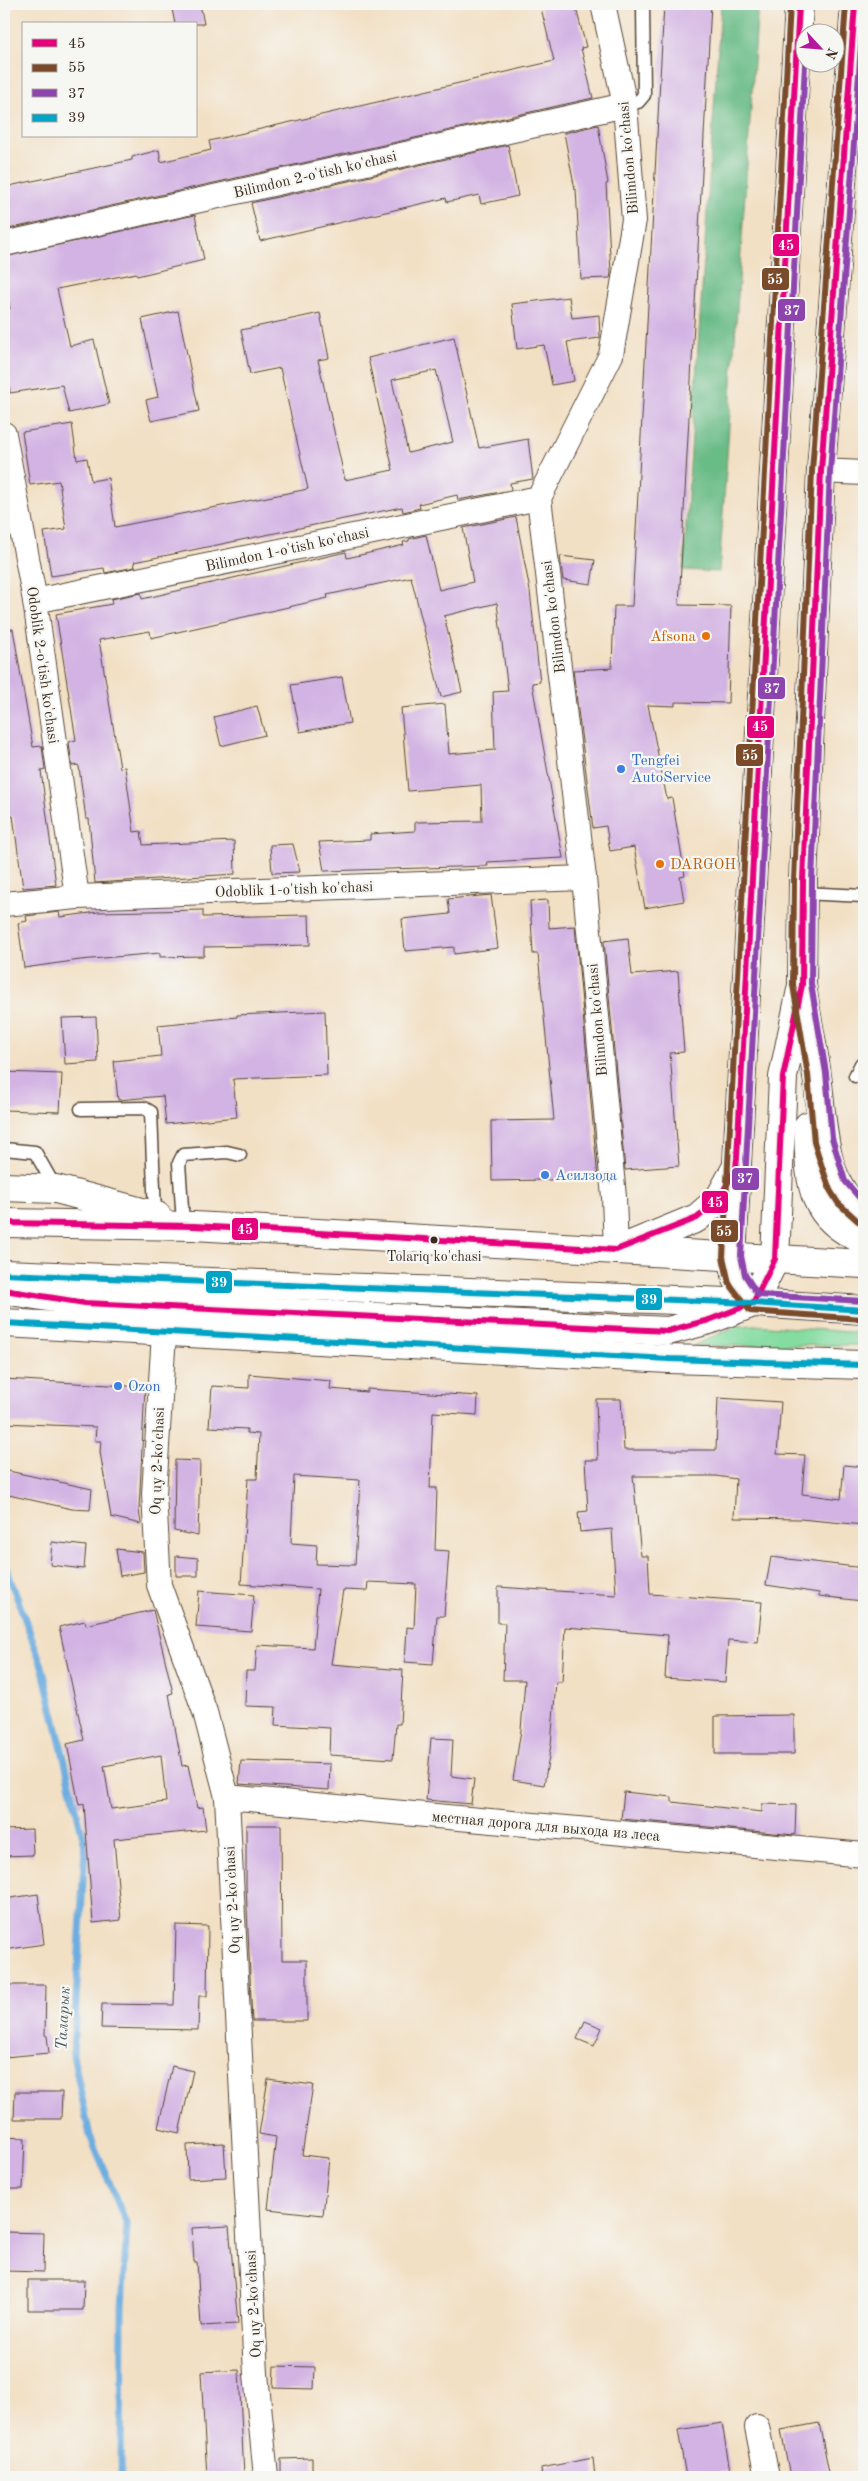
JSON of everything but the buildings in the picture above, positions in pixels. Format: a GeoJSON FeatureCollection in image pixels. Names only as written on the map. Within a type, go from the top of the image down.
{"type":"FeatureCollection","features":[{"type":"Feature","properties":{"kind":"main road"},"geometry":{"type":"LineString","coordinates":[[753,1303],[737,1279],[732,1257],[800,4]]}},
{"type":"Feature","properties":{"kind":"main road"},"geometry":{"type":"LineString","coordinates":[[855,4],[857,87],[822,471],[802,893],[802,985],[817,1074],[824,1140],[829,1162],[837,1185],[845,1197],[864,1215]]}},
{"type":"Feature","properties":{"kind":"main road"},"geometry":{"type":"LineString","coordinates":[[4,1290],[85,1303],[668,1331],[709,1320],[753,1303],[775,1259],[783,1077],[802,985]]}},
{"type":"Feature","properties":{"kind":"main road"},"geometry":{"type":"LineString","coordinates":[[810,1040],[808,1121],[810,1179],[816,1197],[835,1224],[864,1240]]}},
{"type":"Feature","properties":{"kind":"main road"},"geometry":{"type":"LineString","coordinates":[[616,1250],[697,1218],[719,1199],[736,1168]]}},
{"type":"Feature","properties":{"kind":"main road"},"geometry":{"type":"LineString","coordinates":[[4,1186],[56,1189],[188,1225]]}},
{"type":"Feature","properties":{"kind":"main road"},"geometry":{"type":"LineString","coordinates":[[4,1223],[188,1225],[864,1264]]}},
{"type":"Feature","properties":{"kind":"main road"},"geometry":{"type":"LineString","coordinates":[[4,1274],[753,1303],[864,1310]]}},
{"type":"Feature","properties":{"kind":"main road"},"geometry":{"type":"LineString","coordinates":[[4,1323],[669,1359],[864,1365]]}},
{"type":"Feature","properties":{"kind":"street","name":"Bilimdon ko'chasi"},"geometry":{"type":"LineString","coordinates":[[603,4],[625,105],[634,220],[611,355],[539,498],[584,878],[614,1198],[616,1250]]}},
{"type":"Feature","properties":{"kind":"street","name":"Bilimdon 2-o'tish ko'chasi"},"geometry":{"type":"LineString","coordinates":[[4,244],[625,105]]}},
{"type":"Feature","properties":{"kind":"street","name":"Odoblik 2-o'tish ko'chasi"},"geometry":{"type":"LineString","coordinates":[[4,434],[35,601],[77,897]]}},
{"type":"Feature","properties":{"kind":"street"},"geometry":{"type":"LineString","coordinates":[[822,471],[864,473]]}},
{"type":"Feature","properties":{"kind":"street","name":"Bilimdon 1-o'tish ko'chasi"},"geometry":{"type":"LineString","coordinates":[[35,601],[539,498]]}},
{"type":"Feature","properties":{"kind":"street","name":"Odoblik 1-o'tish ko'chasi"},"geometry":{"type":"LineString","coordinates":[[4,904],[77,897],[584,878]]}},
{"type":"Feature","properties":{"kind":"street","name":"Oq uy 2-ko'chasi"},"geometry":{"type":"LineString","coordinates":[[164,1333],[154,1494],[160,1585],[204,1712],[227,1797],[256,2374],[266,2477]]}},
{"type":"Feature","properties":{"kind":"street","name":"местная дорога для выхода из леса"},"geometry":{"type":"LineString","coordinates":[[227,1797],[864,1855]]}},
{"type":"Feature","properties":{"kind":"street"},"geometry":{"type":"LineString","coordinates":[[758,2427],[767,2477]]}},
{"type":"Feature","properties":{"kind":"lane"},"geometry":{"type":"LineString","coordinates":[[625,105],[638,102],[644,95],[643,4]]}},
{"type":"Feature","properties":{"kind":"lane"},"geometry":{"type":"LineString","coordinates":[[802,893],[864,896]]}},
{"type":"Feature","properties":{"kind":"lane"},"geometry":{"type":"LineString","coordinates":[[855,1076],[861,1064],[864,1064]]}},
{"type":"Feature","properties":{"kind":"lane"},"geometry":{"type":"LineString","coordinates":[[81,1109],[144,1108],[151,1112],[155,1215]]}},
{"type":"Feature","properties":{"kind":"lane"},"geometry":{"type":"LineString","coordinates":[[4,1149],[36,1152],[56,1189]]}},
{"type":"Feature","properties":{"kind":"lane"},"geometry":{"type":"LineString","coordinates":[[188,1225],[179,1163],[184,1155],[227,1152],[240,1156]]}},
{"type":"Feature","properties":{"kind":"green space"},"geometry":{"type":"Polygon","coordinates":[[[721,4],[758,4],[719,572],[683,570],[721,4]]]}},
{"type":"Feature","properties":{"kind":"green space"},"geometry":{"type":"Polygon","coordinates":[[[754,1325],[864,1333],[864,1345],[693,1346],[736,1326],[754,1325]]]}},
{"type":"Feature","properties":{"kind":"waterway","name":"Таларык"},"geometry":{"type":"LineString","coordinates":[[4,1562],[42,1666],[85,1846],[73,2055],[90,2136],[127,2225],[122,2307],[121,2477]]}},
{"type":"Feature","properties":{"kind":"transit line","name":"55"},"geometry":{"type":"LineString","coordinates":[[790,4],[723,1257],[729,1283],[750,1311],[863,1319]]}},
{"type":"Feature","properties":{"kind":"transit line","name":"45"},"geometry":{"type":"LineString","coordinates":[[4,1223],[194,1226],[616,1250],[697,1218],[719,1199],[736,1168],[737,1158],[799,4]]}},
{"type":"Feature","properties":{"kind":"transit line","name":"55"},"geometry":{"type":"LineString","coordinates":[[846,4],[812,471],[794,880],[793,985],[808,1075],[814,1142],[830,1190],[838,1203],[858,1221]]}},
{"type":"Feature","properties":{"kind":"transit line","name":"45"},"geometry":{"type":"LineString","coordinates":[[4,1290],[85,1303],[668,1331],[709,1320],[753,1303],[775,1259],[783,1077],[802,985],[803,880],[821,471],[855,4]]}},
{"type":"Feature","properties":{"kind":"transit line","name":"37"},"geometry":{"type":"LineString","coordinates":[[864,5],[830,472],[812,880],[811,984],[826,1073],[832,1138],[845,1181],[864,1203]]}},
{"type":"Feature","properties":{"kind":"transit line","name":"37"},"geometry":{"type":"LineString","coordinates":[[805,72],[741,1256],[745,1275],[758,1295],[864,1301]]}},
{"type":"Feature","properties":{"kind":"transit line","name":"39"},"geometry":{"type":"LineString","coordinates":[[4,1274],[753,1303],[864,1310]]}},
{"type":"Feature","properties":{"kind":"transit line","name":"39"},"geometry":{"type":"LineString","coordinates":[[4,1323],[669,1359],[864,1365]]}},
{"type":"Feature","properties":{"kind":"place","name":"Afsona"},"geometry":{"type":"Point","coordinates":[706,636]}},
{"type":"Feature","properties":{"kind":"place","name":"Tengfei AutoService"},"geometry":{"type":"Point","coordinates":[621,769]}},
{"type":"Feature","properties":{"kind":"place","name":"DARGOH"},"geometry":{"type":"Point","coordinates":[660,864]}},
{"type":"Feature","properties":{"kind":"place","name":"Асилзода"},"geometry":{"type":"Point","coordinates":[545,1175]}},
{"type":"Feature","properties":{"kind":"place","name":"Tolariq ko'chasi"},"geometry":{"type":"Point","coordinates":[434,1240]}},
{"type":"Feature","properties":{"kind":"place","name":"Ozon"},"geometry":{"type":"Point","coordinates":[118,1386]}}]}
